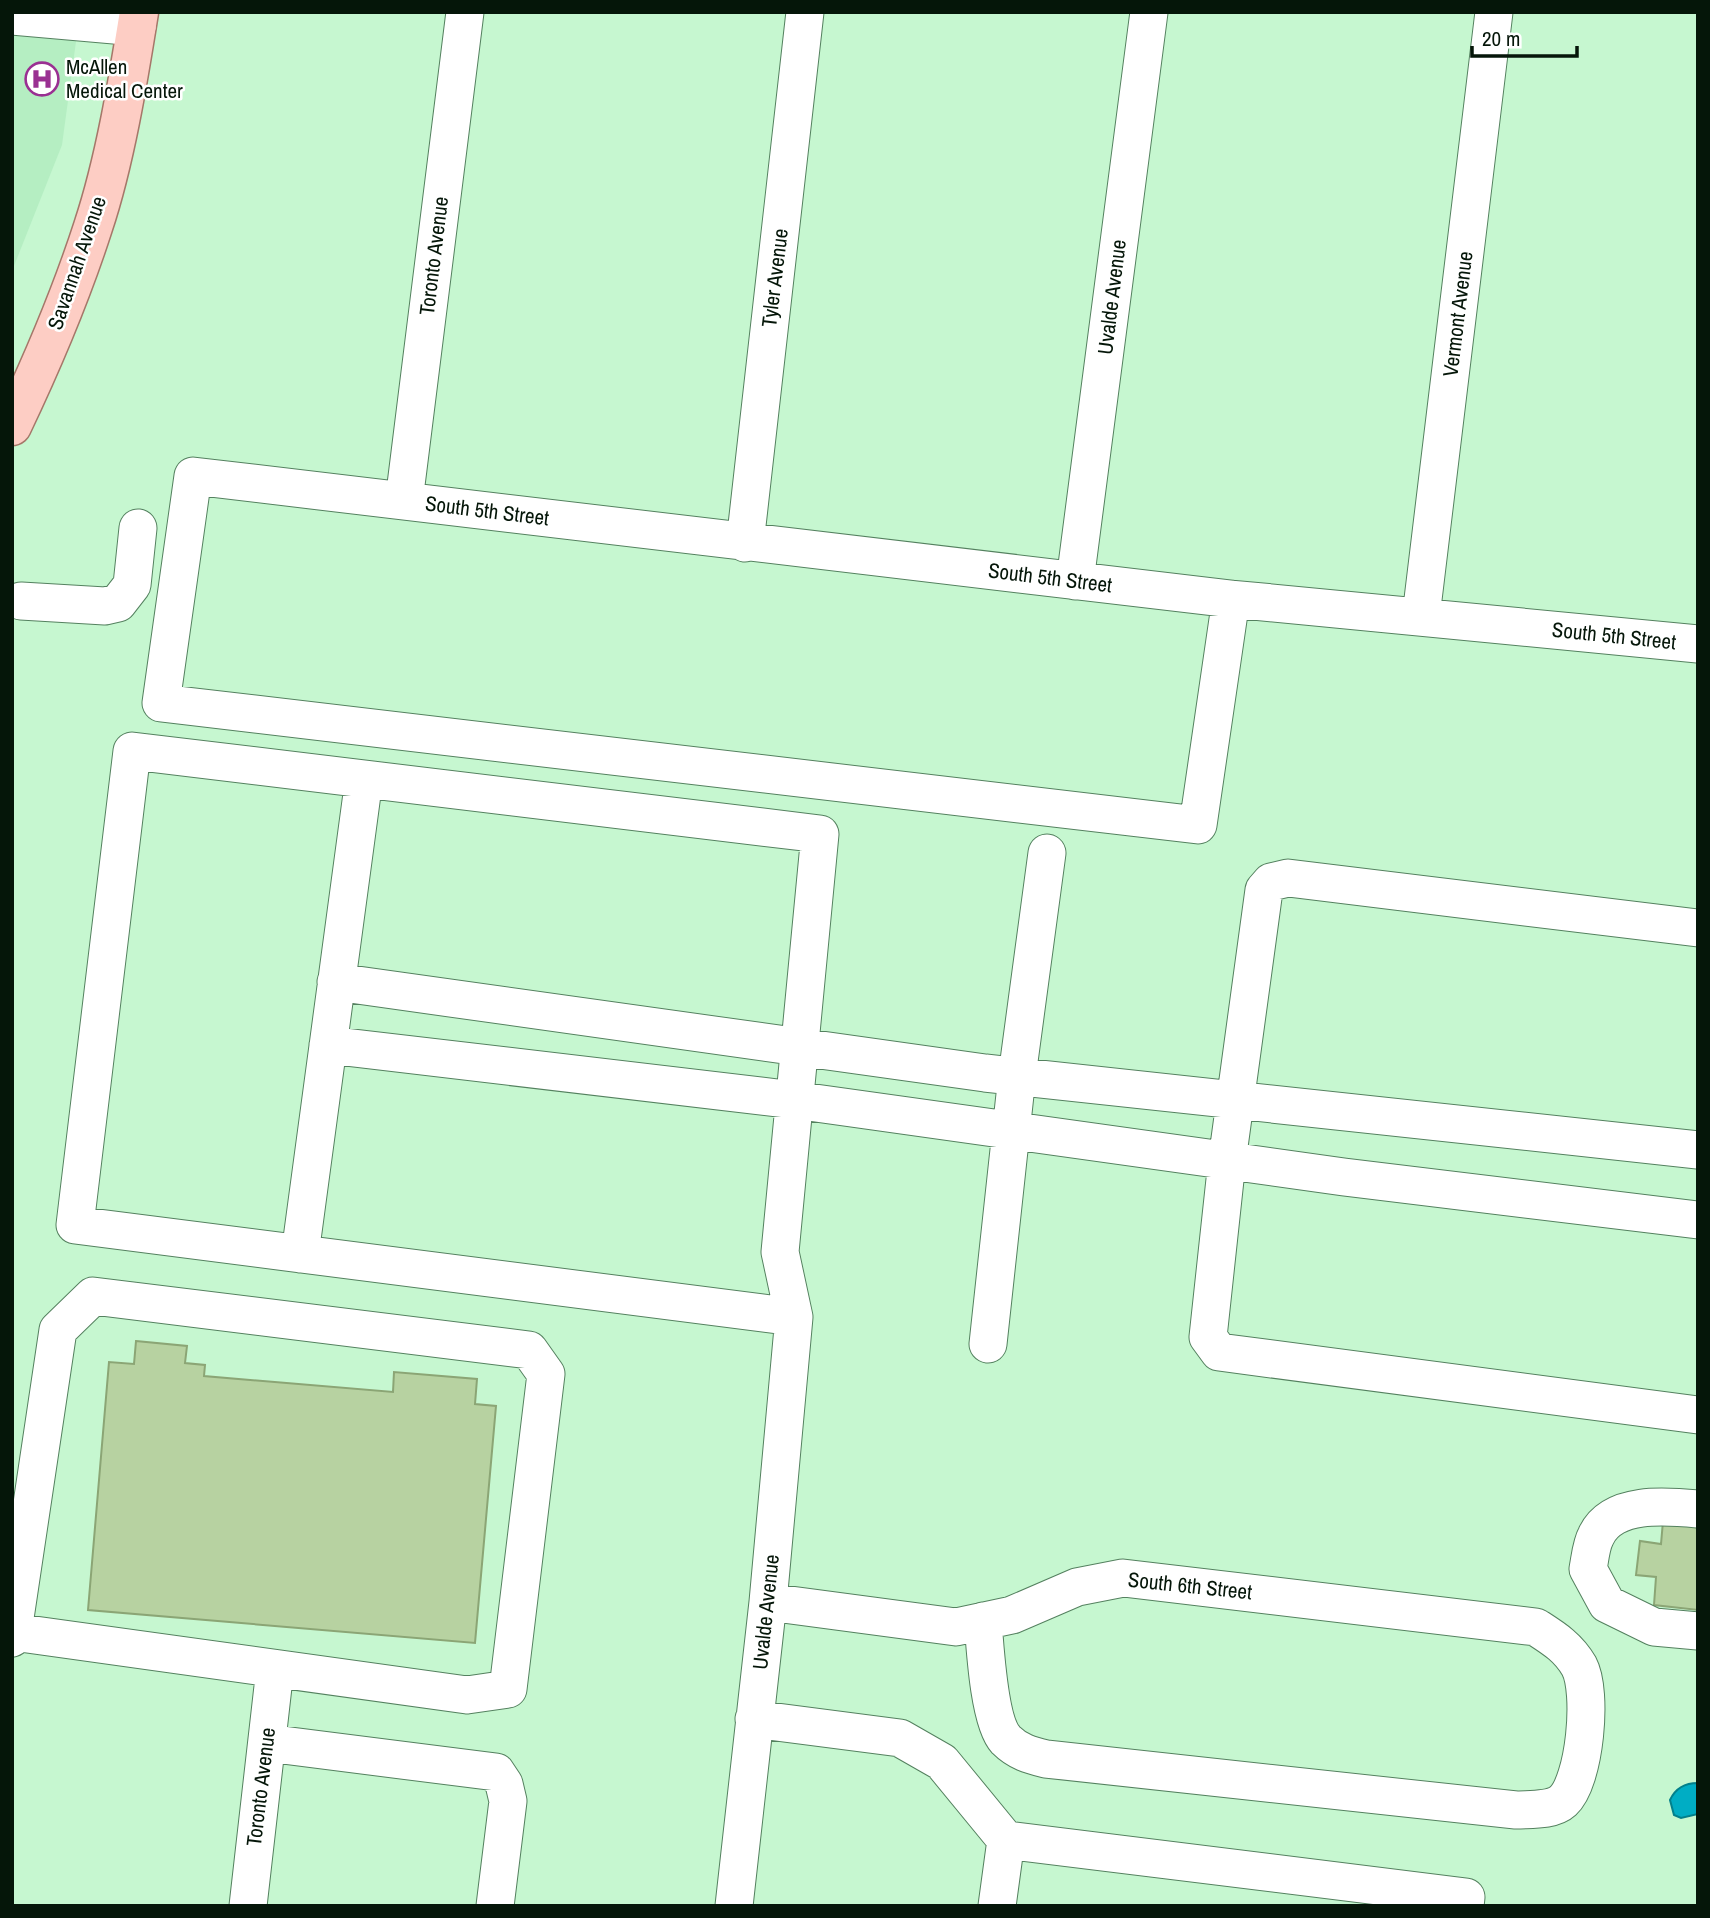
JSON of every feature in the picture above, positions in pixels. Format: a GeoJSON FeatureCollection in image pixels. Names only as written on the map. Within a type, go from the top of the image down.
{"type":"FeatureCollection","features":[{"type":"Feature","properties":{"kind":"main road","name":"Savannah Avenue"},"geometry":{"type":"LineString","coordinates":[[12,426],[41,364],[94,226],[130,71],[138,20]]}},
{"type":"Feature","properties":{"kind":"street","name":"Toronto Avenue"},"geometry":{"type":"LineString","coordinates":[[404,501],[465,12]]}},
{"type":"Feature","properties":{"kind":"street","name":"Tyler Avenue"},"geometry":{"type":"LineString","coordinates":[[744,543],[805,12]]}},
{"type":"Feature","properties":{"kind":"street","name":"Uvalde Avenue"},"geometry":{"type":"LineString","coordinates":[[1075,581],[1149,12]]}},
{"type":"Feature","properties":{"kind":"street","name":"Vermont Avenue"},"geometry":{"type":"LineString","coordinates":[[1422,616],[1494,12]]}},
{"type":"Feature","properties":{"kind":"street"},"geometry":{"type":"LineString","coordinates":[[13,17],[138,20]]}},
{"type":"Feature","properties":{"kind":"street","name":"South 5th Street"},"geometry":{"type":"LineString","coordinates":[[1231,599],[1198,825],[161,703],[193,475],[744,543],[1231,599],[1698,644]]}},
{"type":"Feature","properties":{"kind":"street"},"geometry":{"type":"LineString","coordinates":[[15,604],[105,606],[118,603],[132,585],[138,528]]}},
{"type":"Feature","properties":{"kind":"street"},"geometry":{"type":"LineString","coordinates":[[300,1254],[364,779],[132,751],[75,1225],[300,1254],[794,1317]]}},
{"type":"Feature","properties":{"kind":"street","name":"Uvalde Avenue"},"geometry":{"type":"LineString","coordinates":[[364,779],[820,834],[780,1252],[794,1317],[768,1602],[734,1906]]}},
{"type":"Feature","properties":{"kind":"street"},"geometry":{"type":"LineString","coordinates":[[988,1344],[1017,1076],[1047,853]]}},
{"type":"Feature","properties":{"kind":"street"},"geometry":{"type":"LineString","coordinates":[[1698,928],[1288,878],[1271,882],[1264,890],[1227,1161],[1208,1337],[1219,1352],[1698,1415]]}},
{"type":"Feature","properties":{"kind":"street"},"geometry":{"type":"LineString","coordinates":[[336,982],[1017,1076],[1698,1150]]}},
{"type":"Feature","properties":{"kind":"street"},"geometry":{"type":"LineString","coordinates":[[328,1045],[794,1100],[1227,1161],[1698,1220]]}},
{"type":"Feature","properties":{"kind":"street"},"geometry":{"type":"LineString","coordinates":[[93,1296],[529,1350],[546,1374],[508,1689],[467,1695],[13,1635],[58,1330],[93,1296]]}},
{"type":"Feature","properties":{"kind":"street"},"geometry":{"type":"LineString","coordinates":[[1698,1510],[1670,1507],[1618,1513],[1596,1534],[1588,1569],[1607,1604],[1654,1627],[1698,1631]]}},
{"type":"Feature","properties":{"kind":"street","name":"South 6th Street"},"geometry":{"type":"LineString","coordinates":[[768,1602],[956,1627],[983,1621],[1012,1615],[1077,1587],[1123,1578],[1536,1627],[1563,1644],[1580,1668],[1587,1703],[1585,1730],[1574,1784],[1562,1802],[1545,1808],[1516,1810],[1046,1759],[1022,1754],[1004,1738],[995,1713],[988,1676],[983,1621]]}},
{"type":"Feature","properties":{"kind":"street","name":"Toronto Avenue"},"geometry":{"type":"LineString","coordinates":[[248,1906],[275,1669]]}},
{"type":"Feature","properties":{"kind":"street"},"geometry":{"type":"LineString","coordinates":[[754,1719],[900,1738],[942,1762],[1006,1840],[1466,1897],[1465,1906]]}},
{"type":"Feature","properties":{"kind":"street"},"geometry":{"type":"LineString","coordinates":[[267,1743],[496,1772],[504,1784],[508,1801],[495,1906]]}},
{"type":"Feature","properties":{"kind":"street"},"geometry":{"type":"LineString","coordinates":[[997,1906],[1006,1840]]}},
{"type":"Feature","properties":{"kind":"shaded area","name":"McAllen Medical Center"},"geometry":{"type":"Polygon","coordinates":[[[12,12],[80,12],[62,145],[12,271],[12,12]]]}},
{"type":"Feature","properties":{"kind":"water"},"geometry":{"type":"Polygon","coordinates":[[[1698,1783],[1698,1814],[1681,1818],[1674,1815],[1670,1800],[1675,1793],[1685,1785],[1698,1783]]]}},
{"type":"Feature","properties":{"kind":"building"},"geometry":{"type":"Polygon","coordinates":[[[136,1341],[187,1346],[185,1363],[205,1365],[204,1376],[393,1392],[394,1372],[477,1379],[475,1404],[496,1406],[475,1643],[88,1610],[109,1362],[134,1364],[136,1341]]]}},
{"type":"Feature","properties":{"kind":"building"},"geometry":{"type":"Polygon","coordinates":[[[1663,1521],[1698,1525],[1698,1610],[1654,1605],[1656,1577],[1636,1575],[1640,1541],[1661,1544],[1663,1521]]]}},
{"type":"Feature","properties":{"kind":"place","name":"McAllen Medical Center"},"geometry":{"type":"Point","coordinates":[42,79]}}]}
